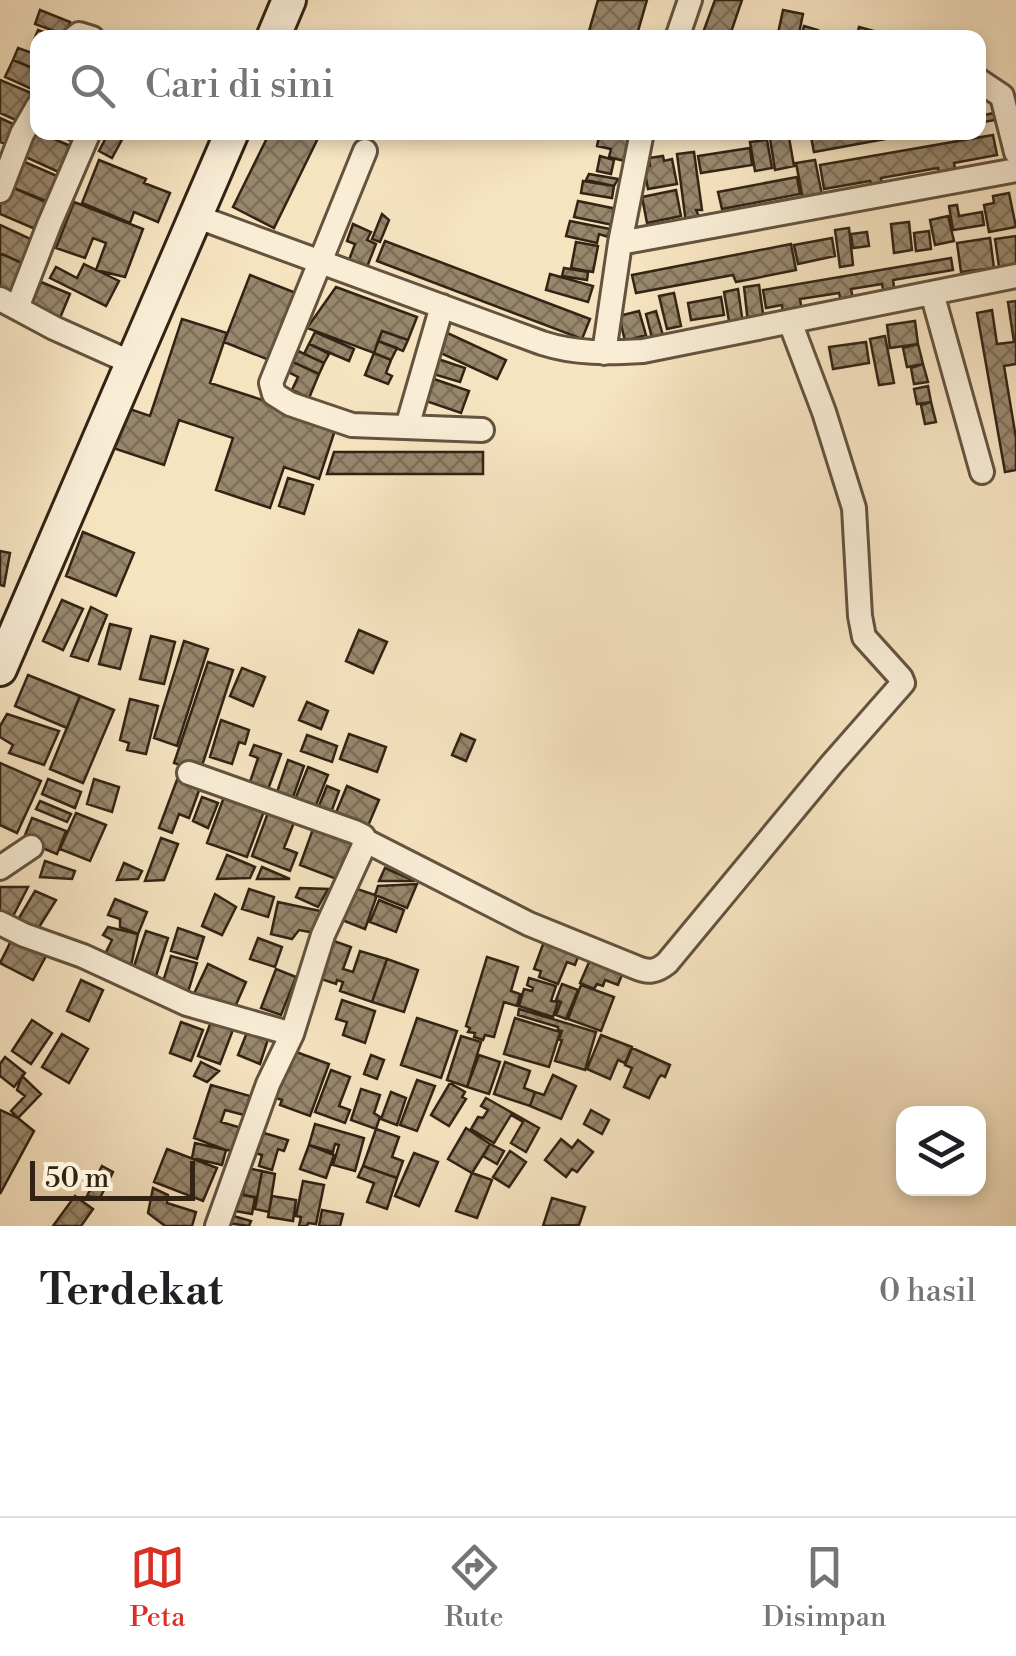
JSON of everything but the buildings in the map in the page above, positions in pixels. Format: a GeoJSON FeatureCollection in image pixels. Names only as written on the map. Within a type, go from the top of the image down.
{"type":"FeatureCollection","features":[{"type":"Feature","properties":{"kind":"main road"},"geometry":{"type":"LineString","coordinates":[[277,30],[290,0]]}},
{"type":"Feature","properties":{"kind":"main road"},"geometry":{"type":"LineString","coordinates":[[0,669],[229,140]]}},
{"type":"Feature","properties":{"kind":"street"},"geometry":{"type":"LineString","coordinates":[[680,30],[690,0]]}},
{"type":"Feature","properties":{"kind":"street"},"geometry":{"type":"LineString","coordinates":[[986,82],[1009,99],[1016,152]]}},
{"type":"Feature","properties":{"kind":"street"},"geometry":{"type":"LineString","coordinates":[[0,191],[30,120]]}},
{"type":"Feature","properties":{"kind":"street"},"geometry":{"type":"LineString","coordinates":[[85,140],[49,225],[8,304],[132,363]]}},
{"type":"Feature","properties":{"kind":"street"},"geometry":{"type":"LineString","coordinates":[[604,353],[620,243],[647,140]]}},
{"type":"Feature","properties":{"kind":"street"},"geometry":{"type":"LineString","coordinates":[[365,152],[271,383],[274,394],[290,404],[352,425],[482,430]]}},
{"type":"Feature","properties":{"kind":"street"},"geometry":{"type":"LineString","coordinates":[[620,243],[1016,170]]}},
{"type":"Feature","properties":{"kind":"street"},"geometry":{"type":"LineString","coordinates":[[196,216],[568,351],[643,351],[1016,276]]}},
{"type":"Feature","properties":{"kind":"street"},"geometry":{"type":"LineString","coordinates":[[932,293],[982,472]]}},
{"type":"Feature","properties":{"kind":"street"},"geometry":{"type":"LineString","coordinates":[[406,427],[442,306]]}},
{"type":"Feature","properties":{"kind":"street"},"geometry":{"type":"LineString","coordinates":[[189,773],[354,832],[529,924],[635,968],[657,971],[903,683],[864,637],[854,508],[790,322]]}},
{"type":"Feature","properties":{"kind":"street"},"geometry":{"type":"LineString","coordinates":[[217,1226],[268,1084],[292,1034],[323,935],[366,841]]}},
{"type":"Feature","properties":{"kind":"street"},"geometry":{"type":"LineString","coordinates":[[0,868],[30,847]]}},
{"type":"Feature","properties":{"kind":"street"},"geometry":{"type":"LineString","coordinates":[[0,923],[187,1004],[292,1034]]}}]}
